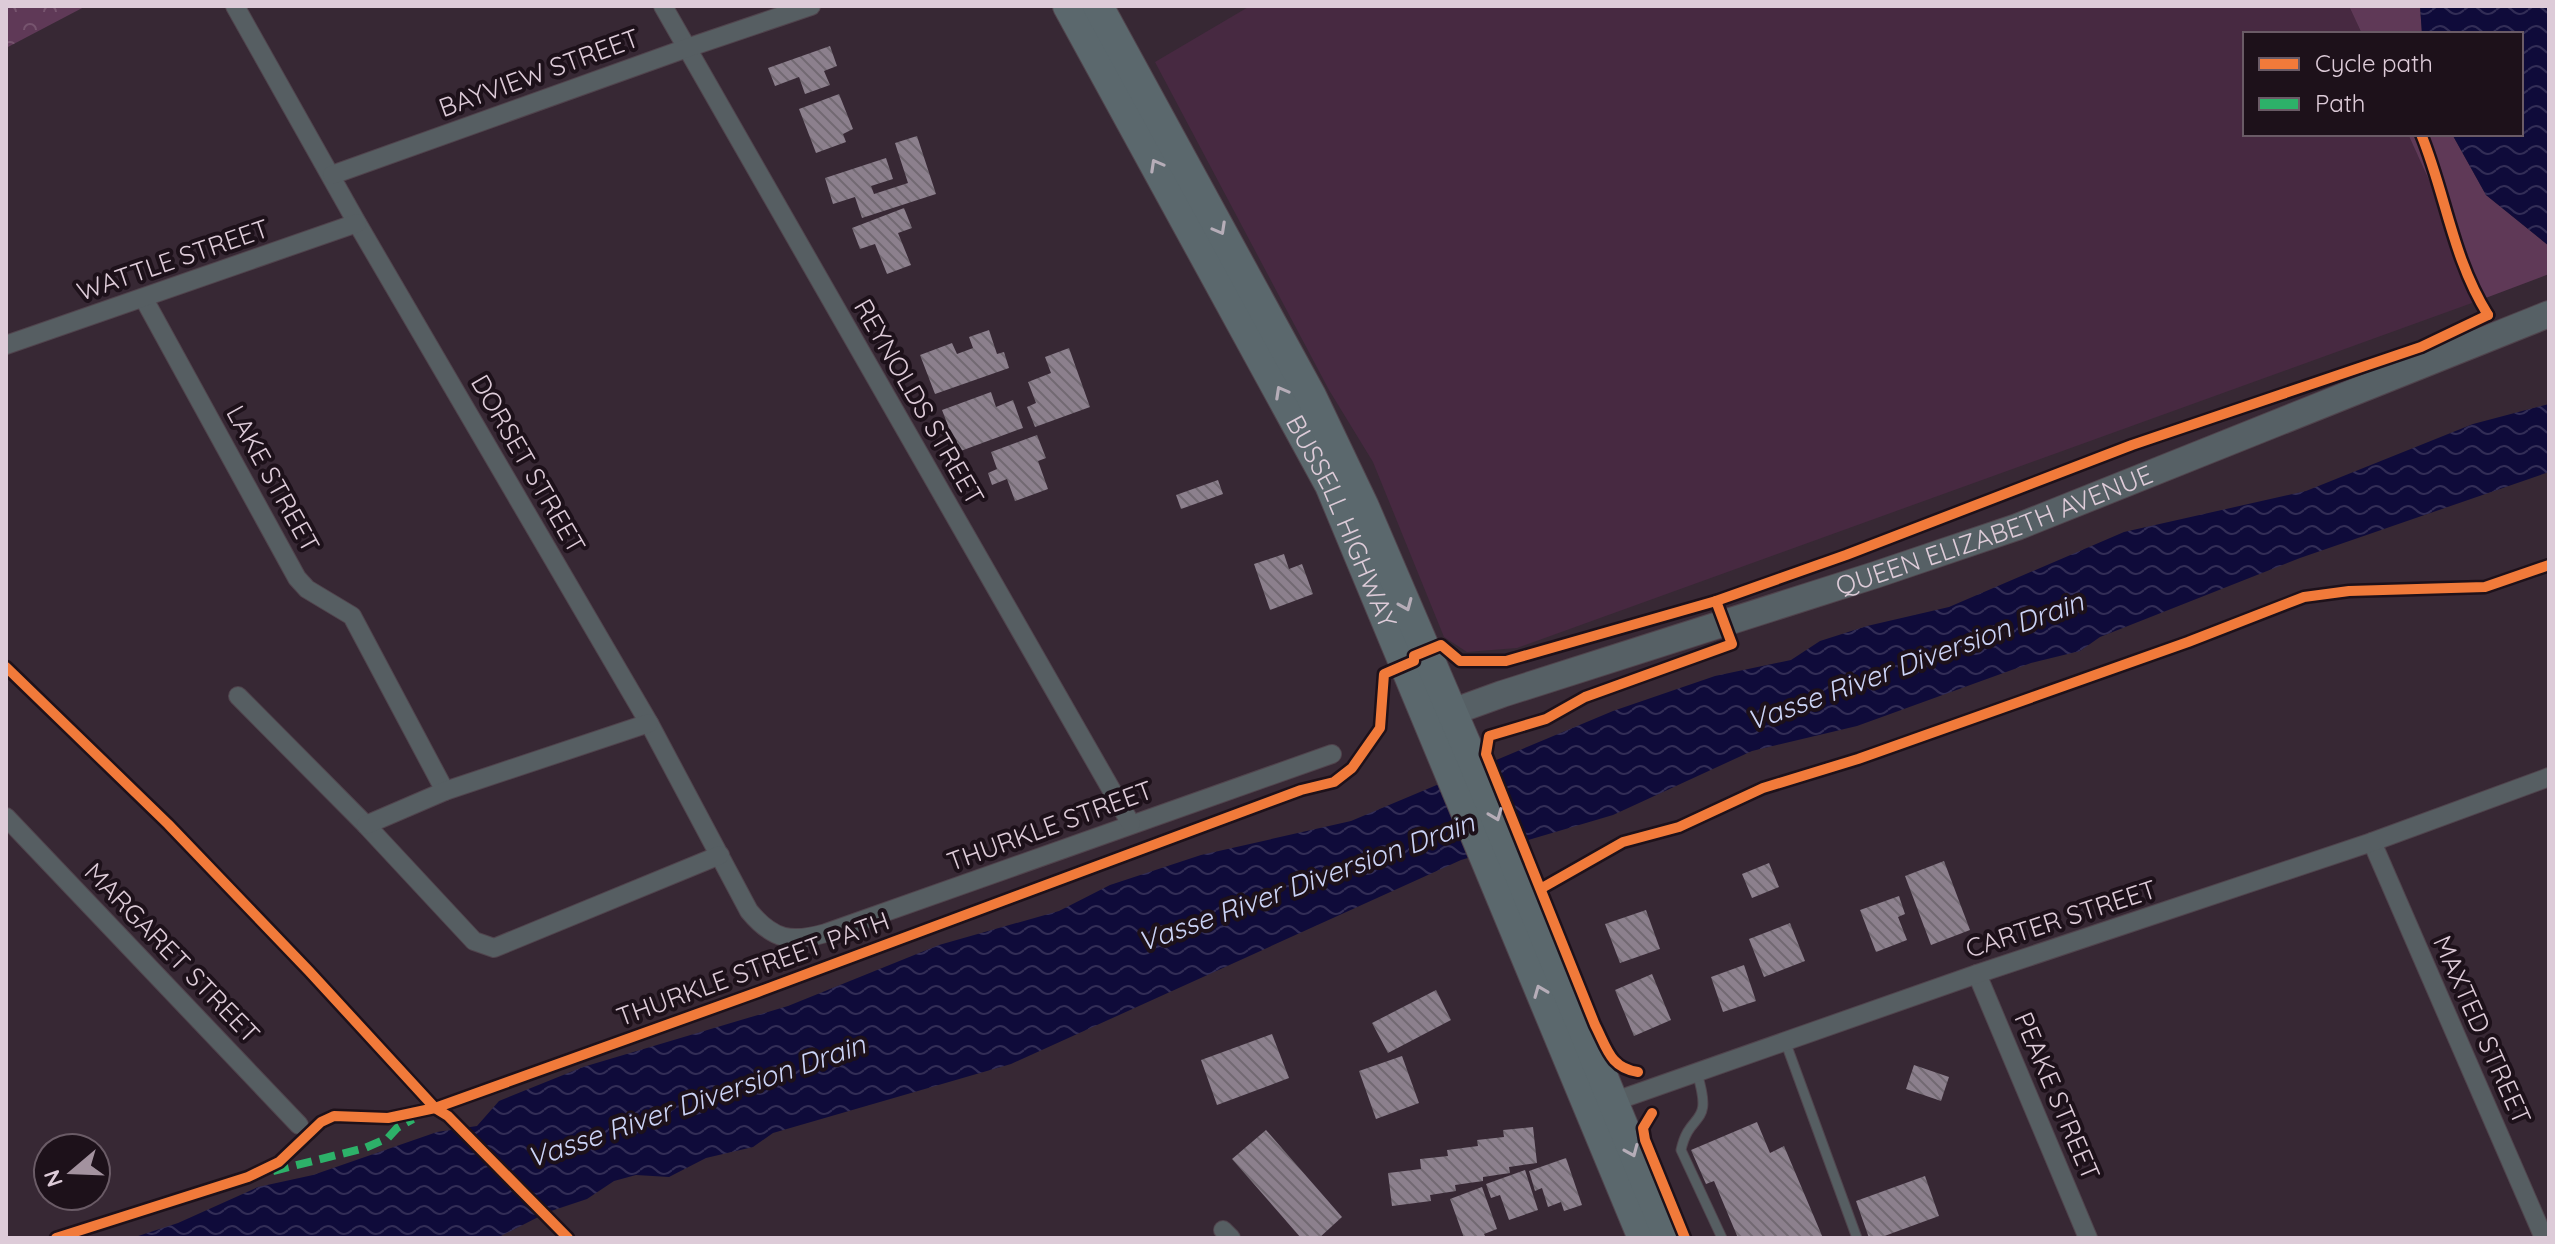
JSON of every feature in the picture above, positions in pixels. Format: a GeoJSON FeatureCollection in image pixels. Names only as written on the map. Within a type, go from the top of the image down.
{"type":"FeatureCollection","features":[{"type":"Feature","properties":{"kind":"main road","name":"BUSSELL HIGHWAY"},"geometry":{"type":"LineString","coordinates":[[1068,6],[1330,485],[1440,716],[1601,1106],[1643,1238]]}},
{"type":"Feature","properties":{"kind":"main road","name":"BUSSELL HIGHWAY"},"geometry":{"type":"LineString","coordinates":[[1098,6],[1311,396],[1364,507],[1440,716]]}},
{"type":"Feature","properties":{"kind":"main road","name":"BUSSELL HIGHWAY"},"geometry":{"type":"LineString","coordinates":[[1601,1106],[1669,1238]]}},
{"type":"Feature","properties":{"kind":"street","name":"DORSET STREET"},"geometry":{"type":"LineString","coordinates":[[235,6],[357,223],[649,723],[749,911],[769,930],[785,939]]}},
{"type":"Feature","properties":{"kind":"street","name":"REYNOLDS STREET"},"geometry":{"type":"LineString","coordinates":[[663,6],[1131,824]]}},
{"type":"Feature","properties":{"kind":"street","name":"BAYVIEW STREET"},"geometry":{"type":"LineString","coordinates":[[332,175],[811,6]]}},
{"type":"Feature","properties":{"kind":"street","name":"WATTLE STREET"},"geometry":{"type":"LineString","coordinates":[[6,345],[357,223]]}},
{"type":"Feature","properties":{"kind":"street","name":"LAKE STREET"},"geometry":{"type":"LineString","coordinates":[[144,299],[297,578],[307,589],[352,616],[445,791]]}},
{"type":"Feature","properties":{"kind":"street","name":"QUEEN ELIZABETH AVENUE"},"geometry":{"type":"LineString","coordinates":[[1440,716],[2017,527],[2549,314]]}},
{"type":"Feature","properties":{"kind":"street"},"geometry":{"type":"LineString","coordinates":[[238,696],[366,825],[474,941],[494,948],[720,855]]}},
{"type":"Feature","properties":{"kind":"street"},"geometry":{"type":"LineString","coordinates":[[366,825],[445,791],[649,723]]}},
{"type":"Feature","properties":{"kind":"street","name":"THURKLE STREET"},"geometry":{"type":"LineString","coordinates":[[785,939],[797,940],[826,933],[1332,754]]}},
{"type":"Feature","properties":{"kind":"street","name":"CARTER STREET"},"geometry":{"type":"LineString","coordinates":[[1601,1106],[1977,974],[2372,842],[2549,777]]}},
{"type":"Feature","properties":{"kind":"street","name":"MARGARET STREET"},"geometry":{"type":"LineString","coordinates":[[6,817],[299,1125]]}},
{"type":"Feature","properties":{"kind":"street","name":"MAXTED STREET"},"geometry":{"type":"LineString","coordinates":[[2372,842],[2544,1238]]}},
{"type":"Feature","properties":{"kind":"street","name":"PEAKE STREET"},"geometry":{"type":"LineString","coordinates":[[1977,974],[2088,1238]]}},
{"type":"Feature","properties":{"kind":"lane"},"geometry":{"type":"LineString","coordinates":[[1785,1041],[1857,1238]]}},
{"type":"Feature","properties":{"kind":"lane"},"geometry":{"type":"LineString","coordinates":[[1697,1073],[1705,1110],[1684,1135],[1681,1150],[1722,1238]]}},
{"type":"Feature","properties":{"kind":"shaded area"},"geometry":{"type":"Polygon","coordinates":[[[1250,6],[2349,6],[2361,32],[2243,32],[2243,136],[2409,136],[2483,299],[1517,648],[1467,652],[1444,637],[1373,462],[1329,390],[1155,62],[1250,6]]]}},
{"type":"Feature","properties":{"kind":"green space"},"geometry":{"type":"Polygon","coordinates":[[[6,6],[86,6],[6,48],[6,6]]]}},
{"type":"Feature","properties":{"kind":"green space"},"geometry":{"type":"Polygon","coordinates":[[[2349,6],[2420,6],[2422,32],[2361,32],[2349,6]]]}},
{"type":"Feature","properties":{"kind":"green space"},"geometry":{"type":"Polygon","coordinates":[[[2409,136],[2453,136],[2486,195],[2549,246],[2549,274],[2483,299],[2409,136]]]}},
{"type":"Feature","properties":{"kind":"water"},"geometry":{"type":"Polygon","coordinates":[[[2420,6],[2547,6],[2549,246],[2486,195],[2453,136],[2523,136],[2523,32],[2422,32],[2420,6]]]}},
{"type":"Feature","properties":{"kind":"water","name":"Vasse River Diversion Drain"},"geometry":{"type":"Polygon","coordinates":[[[2549,404],[2549,472],[2300,558],[2100,637],[2080,651],[2031,663],[1857,726],[1752,751],[1613,815],[1461,860],[1011,1064],[773,1133],[753,1147],[706,1158],[669,1177],[636,1175],[614,1181],[587,1199],[548,1212],[497,1238],[132,1238],[178,1223],[258,1187],[313,1175],[437,1132],[477,1126],[499,1101],[583,1067],[788,1006],[939,945],[1059,911],[1110,885],[1201,855],[1351,821],[1613,711],[1715,676],[1791,660],[1820,641],[1867,626],[1949,607],[2124,532],[2306,491],[2473,424],[2549,404]]]}},
{"type":"Feature","properties":{"kind":"building"},"geometry":{"type":"Polygon","coordinates":[[[830,46],[837,66],[824,71],[830,85],[805,94],[799,77],[775,86],[768,68],[830,46]]]}},
{"type":"Feature","properties":{"kind":"building"},"geometry":{"type":"Polygon","coordinates":[[[839,94],[853,129],[843,134],[846,142],[816,153],[799,109],[839,94]]]}},
{"type":"Feature","properties":{"kind":"building"},"geometry":{"type":"Polygon","coordinates":[[[917,136],[936,194],[862,218],[855,197],[833,204],[825,178],[886,158],[893,179],[871,186],[874,194],[908,183],[895,143],[917,136]]]}},
{"type":"Feature","properties":{"kind":"building"},"geometry":{"type":"Polygon","coordinates":[[[904,208],[912,228],[898,233],[911,265],[887,274],[875,244],[860,249],[852,228],[904,208]]]}},
{"type":"Feature","properties":{"kind":"building"},"geometry":{"type":"Polygon","coordinates":[[[989,330],[997,354],[1004,352],[1009,368],[935,394],[920,355],[952,343],[957,354],[973,348],[969,337],[989,330]]]}},
{"type":"Feature","properties":{"kind":"building"},"geometry":{"type":"Polygon","coordinates":[[[1069,348],[1090,407],[1035,427],[1027,407],[1036,403],[1028,382],[1051,373],[1045,357],[1069,348]]]}},
{"type":"Feature","properties":{"kind":"building"},"geometry":{"type":"Polygon","coordinates":[[[991,392],[996,407],[1013,400],[1023,428],[958,452],[942,410],[991,392]]]}},
{"type":"Feature","properties":{"kind":"building"},"geometry":{"type":"Polygon","coordinates":[[[1037,435],[1046,458],[1038,461],[1048,489],[1015,501],[1007,479],[992,485],[988,473],[997,469],[991,452],[1037,435]]]}},
{"type":"Feature","properties":{"kind":"building"},"geometry":{"type":"Polygon","coordinates":[[[1218,480],[1223,494],[1181,509],[1176,495],[1218,480]]]}},
{"type":"Feature","properties":{"kind":"building"},"geometry":{"type":"Polygon","coordinates":[[[1284,554],[1289,569],[1302,564],[1313,594],[1270,610],[1254,564],[1284,554]]]}},
{"type":"Feature","properties":{"kind":"building"},"geometry":{"type":"Polygon","coordinates":[[[1944,861],[1970,930],[1931,945],[1905,876],[1944,861]]]}},
{"type":"Feature","properties":{"kind":"building"},"geometry":{"type":"Polygon","coordinates":[[[1769,863],[1779,887],[1752,898],[1742,874],[1769,863]]]}},
{"type":"Feature","properties":{"kind":"building"},"geometry":{"type":"Polygon","coordinates":[[[1899,896],[1905,914],[1898,917],[1907,940],[1876,952],[1860,910],[1899,896]]]}},
{"type":"Feature","properties":{"kind":"building"},"geometry":{"type":"Polygon","coordinates":[[[1646,910],[1660,949],[1620,963],[1605,924],[1646,910]]]}},
{"type":"Feature","properties":{"kind":"building"},"geometry":{"type":"Polygon","coordinates":[[[1790,923],[1805,961],[1764,977],[1749,939],[1790,923]]]}},
{"type":"Feature","properties":{"kind":"building"},"geometry":{"type":"Polygon","coordinates":[[[1744,965],[1756,1001],[1723,1012],[1711,977],[1744,965]]]}},
{"type":"Feature","properties":{"kind":"building"},"geometry":{"type":"Polygon","coordinates":[[[1652,974],[1671,1020],[1634,1036],[1615,990],[1652,974]]]}},
{"type":"Feature","properties":{"kind":"building"},"geometry":{"type":"Polygon","coordinates":[[[1436,990],[1451,1020],[1388,1053],[1372,1023],[1436,990]]]}},
{"type":"Feature","properties":{"kind":"building"},"geometry":{"type":"Polygon","coordinates":[[[1272,1034],[1289,1078],[1217,1105],[1201,1060],[1272,1034]]]}},
{"type":"Feature","properties":{"kind":"building"},"geometry":{"type":"Polygon","coordinates":[[[1402,1056],[1419,1103],[1376,1119],[1359,1071],[1402,1056]]]}},
{"type":"Feature","properties":{"kind":"building"},"geometry":{"type":"Polygon","coordinates":[[[1914,1065],[1949,1077],[1941,1101],[1906,1089],[1914,1065]]]}},
{"type":"Feature","properties":{"kind":"building"},"geometry":{"type":"Polygon","coordinates":[[[1757,1122],[1770,1153],[1784,1146],[1823,1238],[1738,1238],[1714,1181],[1706,1184],[1691,1150],[1757,1122]]]}},
{"type":"Feature","properties":{"kind":"building"},"geometry":{"type":"Polygon","coordinates":[[[1533,1127],[1537,1163],[1509,1167],[1510,1173],[1483,1177],[1483,1181],[1455,1185],[1456,1191],[1430,1195],[1431,1201],[1392,1206],[1388,1173],[1421,1169],[1420,1159],[1448,1156],[1447,1150],[1478,1146],[1477,1140],[1504,1137],[1503,1130],[1533,1127]]]}},
{"type":"Feature","properties":{"kind":"building"},"geometry":{"type":"Polygon","coordinates":[[[1266,1130],[1342,1217],[1319,1238],[1301,1238],[1232,1159],[1266,1130]]]}},
{"type":"Feature","properties":{"kind":"building"},"geometry":{"type":"Polygon","coordinates":[[[1566,1158],[1582,1205],[1564,1211],[1561,1202],[1548,1207],[1542,1188],[1535,1191],[1529,1171],[1566,1158]]]}},
{"type":"Feature","properties":{"kind":"building"},"geometry":{"type":"Polygon","coordinates":[[[1525,1170],[1538,1210],[1509,1220],[1500,1195],[1491,1198],[1486,1184],[1525,1170]]]}},
{"type":"Feature","properties":{"kind":"building"},"geometry":{"type":"Polygon","coordinates":[[[1925,1176],[1939,1216],[1879,1238],[1869,1238],[1856,1201],[1925,1176]]]}},
{"type":"Feature","properties":{"kind":"building"},"geometry":{"type":"Polygon","coordinates":[[[1482,1187],[1497,1229],[1484,1234],[1486,1238],[1464,1238],[1450,1199],[1482,1187]]]}},
{"type":"Feature","properties":{"kind":"marked path"},"geometry":{"type":"LineString","coordinates":[[273,1171],[365,1148],[388,1138],[397,1128],[413,1119]]}},
{"type":"Feature","properties":{"kind":"cycle path"},"geometry":{"type":"LineString","coordinates":[[2422,136],[2466,271],[2488,315]]}},
{"type":"Feature","properties":{"kind":"cycle path","name":"THURKLE STREET PATH"},"geometry":{"type":"LineString","coordinates":[[56,1238],[248,1177],[279,1162],[321,1122],[334,1116],[388,1118],[435,1108],[758,992],[1301,790],[1334,782],[1352,768],[1380,728],[1384,674],[1414,661],[1414,656],[1441,645],[1460,661],[1506,661],[1716,601],[1846,555],[2132,445],[2421,347],[2488,315]]}},
{"type":"Feature","properties":{"kind":"cycle path"},"geometry":{"type":"LineString","coordinates":[[1542,888],[1623,842],[1679,827],[1763,788],[1858,759],[2188,642],[2304,597],[2349,591],[2485,587],[2549,565]]}},
{"type":"Feature","properties":{"kind":"cycle path"},"geometry":{"type":"LineString","coordinates":[[1638,1072],[1621,1066],[1610,1056],[1595,1025],[1486,754],[1489,736],[1546,719],[1585,697],[1732,644],[1716,601]]}},
{"type":"Feature","properties":{"kind":"cycle path"},"geometry":{"type":"LineString","coordinates":[[6,667],[168,824],[435,1108],[448,1116],[568,1238]]}},
{"type":"Feature","properties":{"kind":"cycle path"},"geometry":{"type":"LineString","coordinates":[[1652,1113],[1643,1128],[1645,1140],[1685,1238]]}}]}
